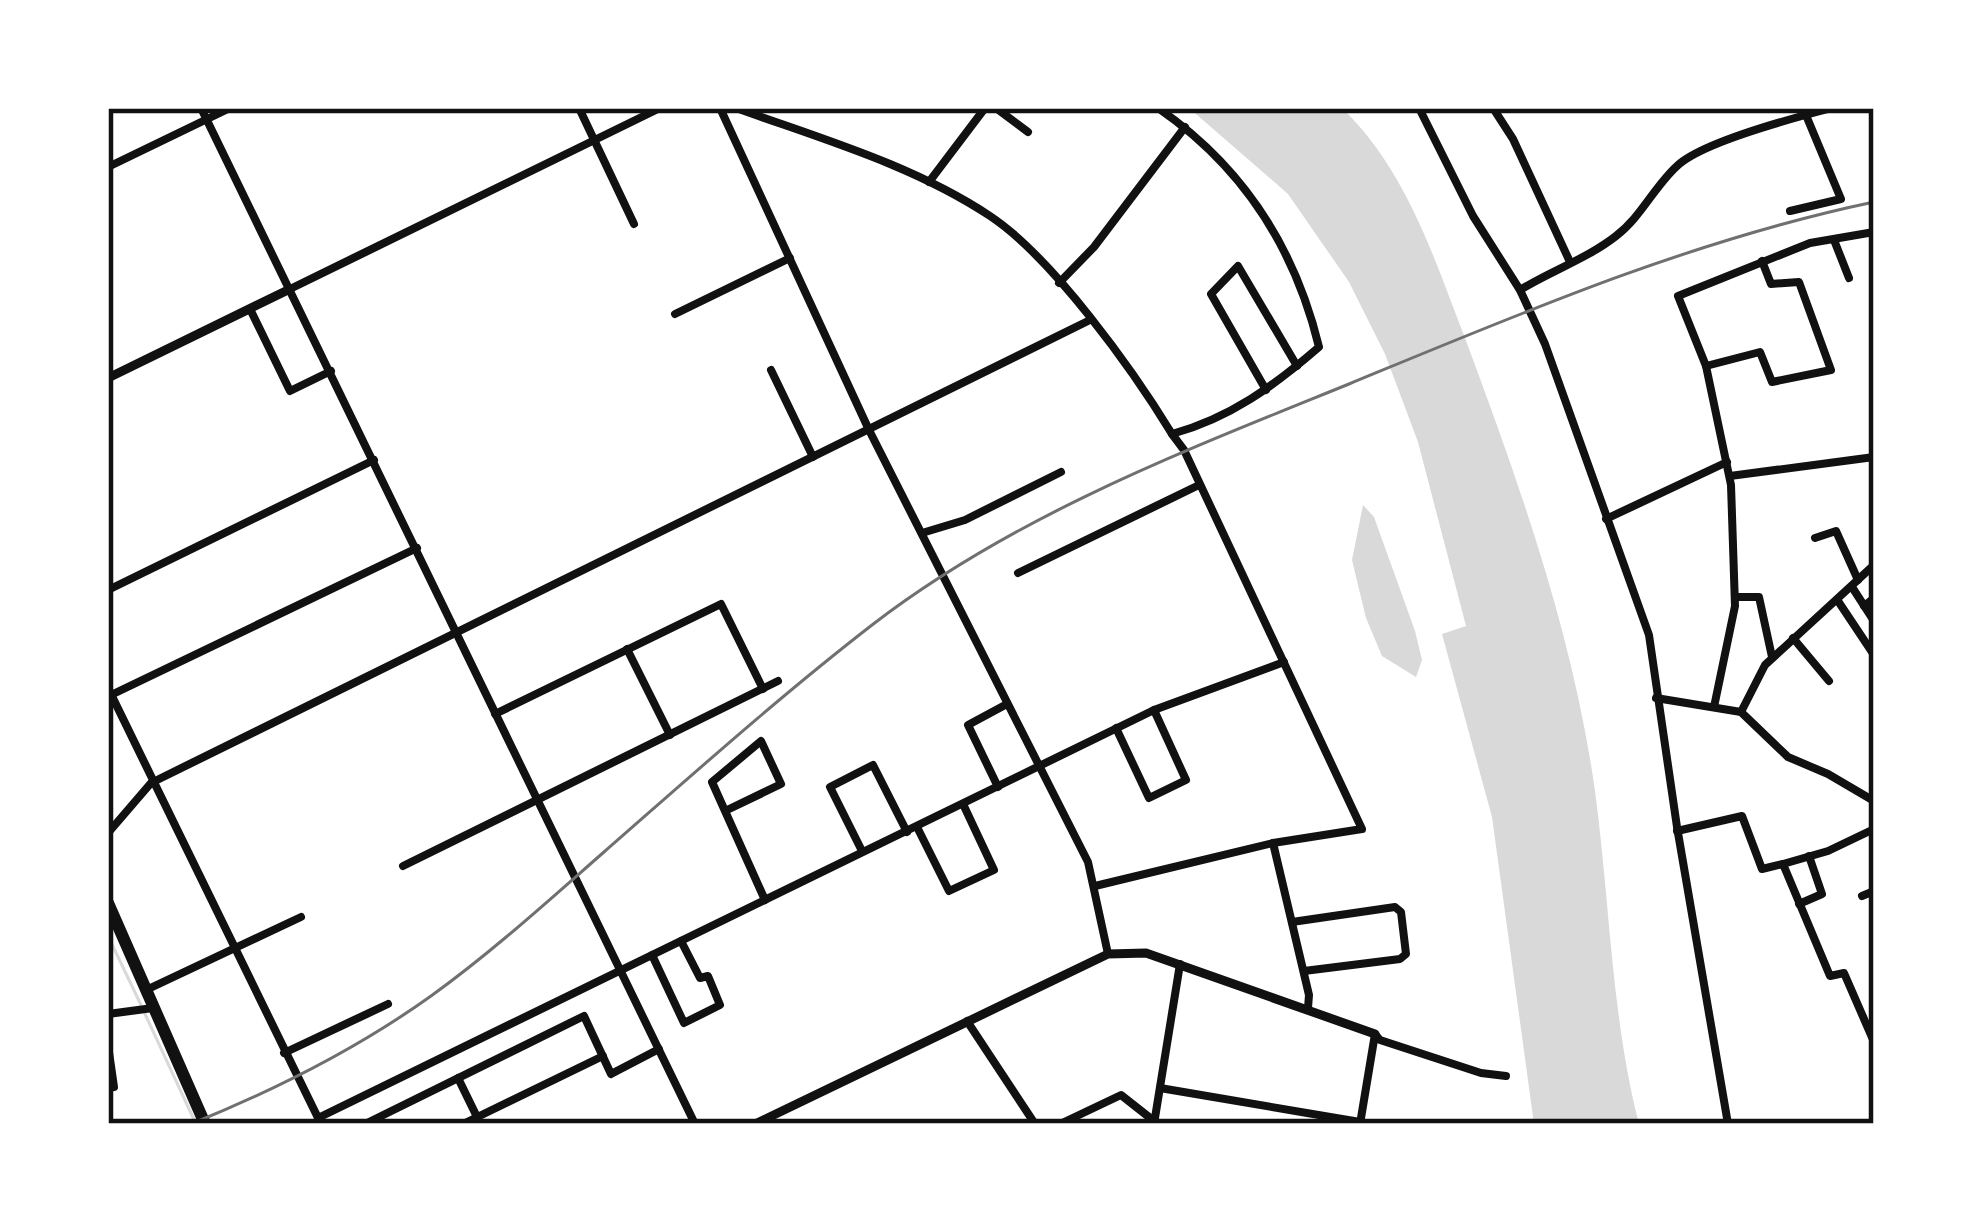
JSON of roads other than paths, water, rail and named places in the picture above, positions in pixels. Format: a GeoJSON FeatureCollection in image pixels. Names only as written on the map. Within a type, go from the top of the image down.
{"type":"FeatureCollection","features":[{"type":"Feature","properties":{"kind":"highway"},"geometry":{"type":"LineString","coordinates":[[108,903],[205,1124]]}},
{"type":"Feature","properties":{"kind":"street"},"geometry":{"type":"LineString","coordinates":[[201,108],[695,1124]]}},
{"type":"Feature","properties":{"kind":"street"},"geometry":{"type":"LineString","coordinates":[[108,167],[230,108]]}},
{"type":"Feature","properties":{"kind":"street"},"geometry":{"type":"LineString","coordinates":[[579,108],[634,224]]}},
{"type":"Feature","properties":{"kind":"street"},"geometry":{"type":"LineString","coordinates":[[108,378],[660,108]]}},
{"type":"Feature","properties":{"kind":"street"},"geometry":{"type":"LineString","coordinates":[[720,108],[869,430],[1088,862],[1108,955]]}},
{"type":"Feature","properties":{"kind":"street"},"geometry":{"type":"LineString","coordinates":[[736,108],[929,182],[993,218],[1023,242],[1059,283],[1150,398],[1184,450],[1362,829],[1273,843],[1095,886]]}},
{"type":"Feature","properties":{"kind":"street"},"geometry":{"type":"LineString","coordinates":[[929,182],[985,108]]}},
{"type":"Feature","properties":{"kind":"street"},"geometry":{"type":"LineString","coordinates":[[996,108],[1028,132]]}},
{"type":"Feature","properties":{"kind":"street"},"geometry":{"type":"LineString","coordinates":[[1158,108],[1232,170],[1285,251],[1319,347],[1266,390],[1209,424],[1172,434]]}},
{"type":"Feature","properties":{"kind":"street"},"geometry":{"type":"LineString","coordinates":[[1419,108],[1473,216],[1520,290],[1552,362],[1649,635],[1727,1124]]}},
{"type":"Feature","properties":{"kind":"street"},"geometry":{"type":"LineString","coordinates":[[1493,108],[1514,139],[1570,262]]}},
{"type":"Feature","properties":{"kind":"street"},"geometry":{"type":"LineString","coordinates":[[1520,290],[1629,226],[1677,166],[1691,157],[1804,111],[1832,108]]}},
{"type":"Feature","properties":{"kind":"street"},"geometry":{"type":"LineString","coordinates":[[1790,211],[1841,199],[1804,111]]}},
{"type":"Feature","properties":{"kind":"street"},"geometry":{"type":"LineString","coordinates":[[1059,283],[1094,247],[1185,127]]}},
{"type":"Feature","properties":{"kind":"street"},"geometry":{"type":"LineString","coordinates":[[1714,707],[1735,598],[1730,476],[1706,366],[1678,296],[1810,243],[1874,232]]}},
{"type":"Feature","properties":{"kind":"street"},"geometry":{"type":"LineString","coordinates":[[1834,239],[1849,278]]}},
{"type":"Feature","properties":{"kind":"street"},"geometry":{"type":"LineString","coordinates":[[675,314],[790,258]]}},
{"type":"Feature","properties":{"kind":"street"},"geometry":{"type":"LineString","coordinates":[[1706,366],[1760,352],[1772,382],[1831,370],[1799,281],[1771,284],[1762,261]]}},
{"type":"Feature","properties":{"kind":"street"},"geometry":{"type":"LineString","coordinates":[[1266,390],[1211,294],[1238,266],[1297,366]]}},
{"type":"Feature","properties":{"kind":"street"},"geometry":{"type":"LineString","coordinates":[[250,309],[290,391],[331,371]]}},
{"type":"Feature","properties":{"kind":"street"},"geometry":{"type":"LineString","coordinates":[[108,833],[151,783],[1090,320]]}},
{"type":"Feature","properties":{"kind":"street"},"geometry":{"type":"LineString","coordinates":[[771,370],[813,457]]}},
{"type":"Feature","properties":{"kind":"street"},"geometry":{"type":"LineString","coordinates":[[1730,476],[1874,457]]}},
{"type":"Feature","properties":{"kind":"street"},"geometry":{"type":"LineString","coordinates":[[108,590],[374,460]]}},
{"type":"Feature","properties":{"kind":"street"},"geometry":{"type":"LineString","coordinates":[[1606,519],[1727,462]]}},
{"type":"Feature","properties":{"kind":"street"},"geometry":{"type":"LineString","coordinates":[[922,533],[964,520],[1061,472]]}},
{"type":"Feature","properties":{"kind":"street"},"geometry":{"type":"LineString","coordinates":[[1018,573],[1198,485]]}},
{"type":"Feature","properties":{"kind":"street"},"geometry":{"type":"LineString","coordinates":[[1815,538],[1836,531],[1874,621]]}},
{"type":"Feature","properties":{"kind":"street"},"geometry":{"type":"LineString","coordinates":[[417,548],[110,691],[319,1121],[1116,728],[1284,662]]}},
{"type":"Feature","properties":{"kind":"street"},"geometry":{"type":"LineString","coordinates":[[1741,712],[1748,693],[1773,658],[1874,565]]}},
{"type":"Feature","properties":{"kind":"street"},"geometry":{"type":"LineString","coordinates":[[1735,598],[1760,596],[1773,658]]}},
{"type":"Feature","properties":{"kind":"street"},"geometry":{"type":"LineString","coordinates":[[1864,606],[1874,598]]}},
{"type":"Feature","properties":{"kind":"street"},"geometry":{"type":"LineString","coordinates":[[1838,602],[1874,655]]}},
{"type":"Feature","properties":{"kind":"street"},"geometry":{"type":"LineString","coordinates":[[495,714],[721,604],[763,689]]}},
{"type":"Feature","properties":{"kind":"street"},"geometry":{"type":"LineString","coordinates":[[1793,638],[1829,681]]}},
{"type":"Feature","properties":{"kind":"street"},"geometry":{"type":"LineString","coordinates":[[627,650],[670,735]]}},
{"type":"Feature","properties":{"kind":"street"},"geometry":{"type":"LineString","coordinates":[[403,866],[778,681]]}},
{"type":"Feature","properties":{"kind":"street"},"geometry":{"type":"LineString","coordinates":[[1656,698],[1741,712],[1788,757],[1874,802]]}},
{"type":"Feature","properties":{"kind":"street"},"geometry":{"type":"LineString","coordinates":[[998,787],[968,724],[1007,704]]}},
{"type":"Feature","properties":{"kind":"street"},"geometry":{"type":"LineString","coordinates":[[1116,728],[1149,798],[1186,779],[1154,710]]}},
{"type":"Feature","properties":{"kind":"street"},"geometry":{"type":"LineString","coordinates":[[725,811],[782,784],[761,740],[712,782],[725,811],[765,900]]}},
{"type":"Feature","properties":{"kind":"street"},"geometry":{"type":"LineString","coordinates":[[862,851],[830,787],[873,765],[907,832]]}},
{"type":"Feature","properties":{"kind":"street"},"geometry":{"type":"LineString","coordinates":[[917,827],[950,891],[994,870],[964,804]]}},
{"type":"Feature","properties":{"kind":"street"},"geometry":{"type":"LineString","coordinates":[[1678,831],[1742,816],[1762,869],[1874,829]]}},
{"type":"Feature","properties":{"kind":"street"},"geometry":{"type":"LineString","coordinates":[[1273,843],[1304,971],[1308,1008]]}},
{"type":"Feature","properties":{"kind":"street"},"geometry":{"type":"LineString","coordinates":[[1799,904],[1822,894],[1809,856]]}},
{"type":"Feature","properties":{"kind":"street"},"geometry":{"type":"LineString","coordinates":[[1783,864],[1830,976],[1844,973],[1874,1042]]}},
{"type":"Feature","properties":{"kind":"street"},"geometry":{"type":"LineString","coordinates":[[1862,896],[1874,891]]}},
{"type":"Feature","properties":{"kind":"street"},"geometry":{"type":"LineString","coordinates":[[1292,922],[1395,907],[1401,912],[1406,954],[1400,959],[1304,971]]}},
{"type":"Feature","properties":{"kind":"street"},"geometry":{"type":"LineString","coordinates":[[146,990],[301,917]]}},
{"type":"Feature","properties":{"kind":"street"},"geometry":{"type":"LineString","coordinates":[[652,955],[684,1023],[720,1005],[708,976],[700,978],[680,941]]}},
{"type":"Feature","properties":{"kind":"street"},"geometry":{"type":"LineString","coordinates":[[755,1124],[1108,955],[1146,953],[1308,1008],[1380,1040],[1481,1073],[1506,1076]]}},
{"type":"Feature","properties":{"kind":"street"},"geometry":{"type":"LineString","coordinates":[[1154,1123],[1180,964]]}},
{"type":"Feature","properties":{"kind":"street"},"geometry":{"type":"LineString","coordinates":[[284,1053],[388,1004]]}},
{"type":"Feature","properties":{"kind":"street"},"geometry":{"type":"LineString","coordinates":[[108,1014],[154,1008]]}},
{"type":"Feature","properties":{"kind":"street"},"geometry":{"type":"LineString","coordinates":[[365,1124],[584,1016],[611,1074],[659,1049]]}},
{"type":"Feature","properties":{"kind":"street"},"geometry":{"type":"LineString","coordinates":[[967,1020],[1035,1124]]}},
{"type":"Feature","properties":{"kind":"street"},"geometry":{"type":"LineString","coordinates":[[1160,1088],[1360,1123],[1375,1034]]}},
{"type":"Feature","properties":{"kind":"street"},"geometry":{"type":"LineString","coordinates":[[108,1045],[114,1088],[108,1088]]}},
{"type":"Feature","properties":{"kind":"street"},"geometry":{"type":"LineString","coordinates":[[464,1124],[603,1055]]}},
{"type":"Feature","properties":{"kind":"street"},"geometry":{"type":"LineString","coordinates":[[458,1078],[478,1117]]}},
{"type":"Feature","properties":{"kind":"street"},"geometry":{"type":"LineString","coordinates":[[1060,1124],[1121,1095],[1154,1123]]}},
{"type":"Feature","properties":{"kind":"waterway"},"geometry":{"type":"LineString","coordinates":[[108,936],[141,1005]]}},
{"type":"Feature","properties":{"kind":"waterway"},"geometry":{"type":"LineString","coordinates":[[145,1014],[196,1124]]}},
{"type":"Feature","properties":{"kind":"railway"},"geometry":{"type":"LineString","coordinates":[[191,1124],[315,1067],[431,996],[872,625],[984,550],[1042,518],[1163,461],[1543,305],[1739,236],[1874,202]]}}]}
